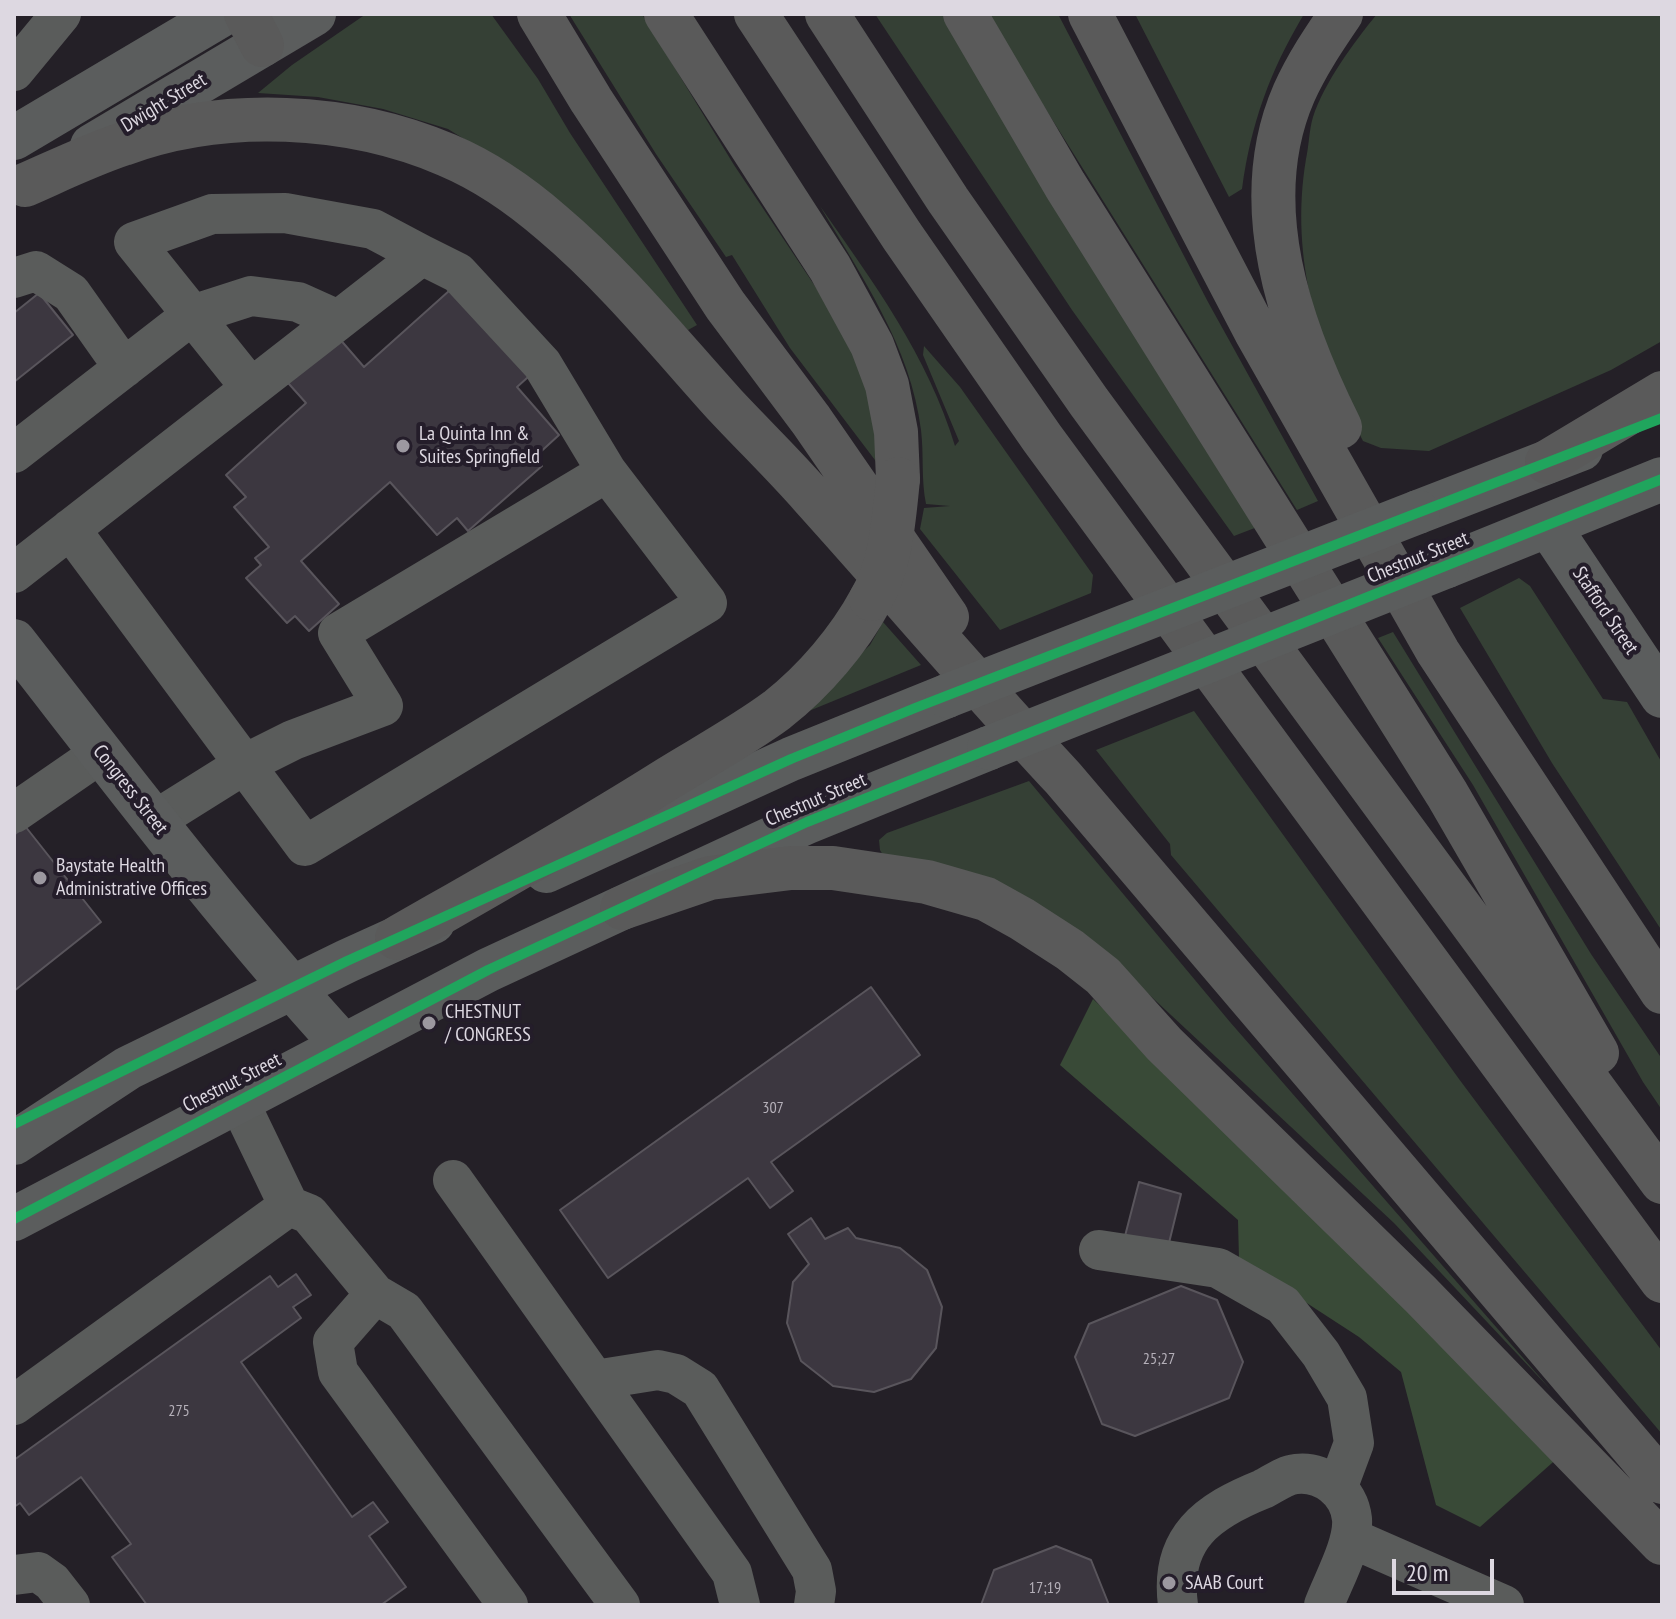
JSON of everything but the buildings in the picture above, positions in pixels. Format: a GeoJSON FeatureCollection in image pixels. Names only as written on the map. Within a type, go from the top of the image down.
{"type":"FeatureCollection","features":[{"type":"Feature","properties":{"kind":"highway"},"geometry":{"type":"LineString","coordinates":[[539,14],[591,100],[725,305],[811,420],[1063,778]]}},
{"type":"Feature","properties":{"kind":"highway"},"geometry":{"type":"LineString","coordinates":[[397,938],[619,810],[777,709],[827,660],[860,621],[878,587],[893,525],[898,479],[896,432],[887,385],[872,345],[830,268],[666,14]]}},
{"type":"Feature","properties":{"kind":"highway"},"geometry":{"type":"LineString","coordinates":[[756,14],[910,249],[1042,438],[1662,1281]]}},
{"type":"Feature","properties":{"kind":"highway"},"geometry":{"type":"LineString","coordinates":[[827,14],[948,200],[1089,402],[1662,1182]]}},
{"type":"Feature","properties":{"kind":"highway"},"geometry":{"type":"LineString","coordinates":[[965,14],[1065,185],[1439,781],[1605,1067],[1662,1157]]}},
{"type":"Feature","properties":{"kind":"highway"},"geometry":{"type":"LineString","coordinates":[[1090,14],[1249,318],[1379,549],[1482,721],[1662,992]]}},
{"type":"Feature","properties":{"kind":"highway"},"geometry":{"type":"LineString","coordinates":[[1341,14],[1315,52],[1293,95],[1276,163],[1273,210],[1276,240],[1294,314],[1318,381],[1344,435],[1503,710],[1608,908]]}},
{"type":"Feature","properties":{"kind":"highway"},"geometry":{"type":"LineString","coordinates":[[20,188],[124,143],[206,124],[310,122],[378,133],[448,155],[484,173],[551,221],[602,270],[802,486],[1063,778],[1662,1482]]}},
{"type":"Feature","properties":{"kind":"highway"},"geometry":{"type":"LineString","coordinates":[[1547,462],[1662,393]]}},
{"type":"Feature","properties":{"kind":"highway"},"geometry":{"type":"LineString","coordinates":[[622,908],[710,878],[791,868],[833,868],[927,882],[986,899],[1022,919],[1103,976],[1164,1044],[1421,1295],[1662,1543]]}},
{"type":"Feature","properties":{"kind":"main road"},"geometry":{"type":"LineString","coordinates":[[14,138],[223,14]]}},
{"type":"Feature","properties":{"kind":"main road","name":"Dwight Street"},"geometry":{"type":"LineString","coordinates":[[20,188],[254,29],[314,14]]}},
{"type":"Feature","properties":{"kind":"main road"},"geometry":{"type":"LineString","coordinates":[[14,1124],[397,938],[791,759],[1662,418]]}},
{"type":"Feature","properties":{"kind":"main road","name":"Chestnut Street"},"geometry":{"type":"LineString","coordinates":[[14,1219],[488,970],[807,822],[1662,479]]}},
{"type":"Feature","properties":{"kind":"main road","name":"Stafford Street"},"geometry":{"type":"LineString","coordinates":[[1548,525],[1662,696]]}},
{"type":"Feature","properties":{"kind":"main road","name":"Congress Street"},"geometry":{"type":"LineString","coordinates":[[14,641],[154,821],[291,988],[343,1045]]}},
{"type":"Feature","properties":{"kind":"main road"},"geometry":{"type":"LineString","coordinates":[[14,1143],[128,1068]]}},
{"type":"Feature","properties":{"kind":"street"},"geometry":{"type":"LineString","coordinates":[[14,71],[61,14]]}},
{"type":"Feature","properties":{"kind":"street"},"geometry":{"type":"LineString","coordinates":[[70,529],[305,846],[707,603],[607,472],[542,364],[458,273],[373,229],[285,213],[212,214],[134,242],[251,388]]}},
{"type":"Feature","properties":{"kind":"street"},"geometry":{"type":"LineString","coordinates":[[14,573],[422,255]]}},
{"type":"Feature","properties":{"kind":"street"},"geometry":{"type":"LineString","coordinates":[[14,278],[36,271],[71,293],[124,368]]}},
{"type":"Feature","properties":{"kind":"street"},"geometry":{"type":"LineString","coordinates":[[14,453],[192,315],[251,296],[298,302],[338,320]]}},
{"type":"Feature","properties":{"kind":"street"},"geometry":{"type":"LineString","coordinates":[[154,821],[245,764],[293,740],[383,706],[338,633],[607,472]]}},
{"type":"Feature","properties":{"kind":"street"},"geometry":{"type":"LineString","coordinates":[[14,813],[101,753]]}},
{"type":"Feature","properties":{"kind":"street"},"geometry":{"type":"LineString","coordinates":[[238,1100],[289,1206],[309,1214],[375,1294],[404,1311],[620,1605]]}},
{"type":"Feature","properties":{"kind":"street"},"geometry":{"type":"LineString","coordinates":[[453,1180],[732,1573],[740,1605]]}},
{"type":"Feature","properties":{"kind":"street"},"geometry":{"type":"LineString","coordinates":[[14,1405],[289,1206]]}},
{"type":"Feature","properties":{"kind":"street"},"geometry":{"type":"LineString","coordinates":[[1099,1250],[1218,1268],[1283,1305],[1321,1354],[1347,1398],[1354,1443],[1338,1486]]}},
{"type":"Feature","properties":{"kind":"street"},"geometry":{"type":"LineString","coordinates":[[375,1294],[333,1342],[338,1372],[508,1605]]}},
{"type":"Feature","properties":{"kind":"street"},"geometry":{"type":"LineString","coordinates":[[595,1380],[658,1370],[676,1374],[700,1389],[812,1570],[816,1591],[814,1605]]}},
{"type":"Feature","properties":{"kind":"street"},"geometry":{"type":"LineString","coordinates":[[1178,1605],[1179,1564],[1193,1533],[1204,1521],[1242,1496],[1295,1474],[1316,1475],[1338,1486],[1352,1517],[1351,1538],[1324,1605]]}},
{"type":"Feature","properties":{"kind":"street"},"geometry":{"type":"LineString","coordinates":[[1351,1538],[1504,1605]]}},
{"type":"Feature","properties":{"kind":"street"},"geometry":{"type":"LineString","coordinates":[[14,1575],[38,1572],[52,1582],[70,1605]]}},
{"type":"Feature","properties":{"kind":"green space"},"geometry":{"type":"Polygon","coordinates":[[[366,14],[491,14],[538,79],[570,133],[697,325],[688,330],[634,276],[506,165],[448,129],[383,109],[318,97],[258,93],[292,65],[366,14]]]}},
{"type":"Feature","properties":{"kind":"green space"},"geometry":{"type":"Polygon","coordinates":[[[569,14],[642,14],[734,165],[847,334],[876,415],[878,464],[790,348],[732,255],[726,257],[656,154],[569,14]]]}},
{"type":"Feature","properties":{"kind":"green space"},"geometry":{"type":"Polygon","coordinates":[[[875,14],[943,14],[1265,524],[1234,536],[1072,310],[875,14]]]}},
{"type":"Feature","properties":{"kind":"green space"},"geometry":{"type":"Polygon","coordinates":[[[986,14],[1058,14],[1208,302],[1318,501],[1297,510],[986,14]]]}},
{"type":"Feature","properties":{"kind":"green space"},"geometry":{"type":"Polygon","coordinates":[[[1135,14],[1304,14],[1281,56],[1264,98],[1242,189],[1229,197],[1135,14]]]}},
{"type":"Feature","properties":{"kind":"green space"},"geometry":{"type":"Polygon","coordinates":[[[1377,14],[1662,14],[1662,341],[1611,370],[1429,451],[1381,448],[1363,441],[1322,339],[1305,269],[1302,197],[1313,117],[1332,77],[1377,14]]]}},
{"type":"Feature","properties":{"kind":"green space"},"geometry":{"type":"Polygon","coordinates":[[[820,206],[879,292],[914,351],[944,413],[955,446],[959,441],[923,355],[924,346],[960,387],[1093,575],[1091,593],[1000,630],[920,529],[924,508],[950,506],[926,504],[921,430],[907,370],[882,313],[820,206]]]}},
{"type":"Feature","properties":{"kind":"green space"},"geometry":{"type":"Polygon","coordinates":[[[1519,578],[1530,586],[1603,699],[1627,702],[1662,763],[1662,931],[1552,763],[1460,608],[1519,578]]]}},
{"type":"Feature","properties":{"kind":"green space"},"geometry":{"type":"Polygon","coordinates":[[[883,622],[921,665],[804,713],[800,710],[870,645],[883,622]]]}},
{"type":"Feature","properties":{"kind":"green space"},"geometry":{"type":"Polygon","coordinates":[[[1393,632],[1591,954],[1662,1059],[1662,1110],[1473,785],[1378,638],[1393,632]]]}},
{"type":"Feature","properties":{"kind":"green space"},"geometry":{"type":"Polygon","coordinates":[[[1194,711],[1459,1079],[1662,1351],[1662,1434],[1171,855],[1170,844],[1096,750],[1194,711]]]}},
{"type":"Feature","properties":{"kind":"green space"},"geometry":{"type":"Polygon","coordinates":[[[1029,781],[1230,1022],[1551,1390],[1394,1223],[1127,974],[885,859],[880,850],[879,840],[887,833],[1029,781]]]}},
{"type":"Feature","properties":{"kind":"green space"},"geometry":{"type":"Polygon","coordinates":[[[1093,999],[1301,1195],[1561,1455],[1480,1527],[1436,1505],[1401,1372],[1359,1337],[1239,1259],[1238,1220],[1060,1065],[1093,999]]]}},
{"type":"Feature","properties":{"kind":"cycle path"},"geometry":{"type":"LineString","coordinates":[[14,1124],[347,961],[791,759],[1662,418]]}},
{"type":"Feature","properties":{"kind":"cycle path"},"geometry":{"type":"LineString","coordinates":[[14,1219],[488,970],[807,822],[1662,479]]}},
{"type":"Feature","properties":{"kind":"place","name":"La Quinta Inn & Suites Springfield"},"geometry":{"type":"Point","coordinates":[403,446]}},
{"type":"Feature","properties":{"kind":"place","name":"Baystate Health Administrative Offices"},"geometry":{"type":"Point","coordinates":[40,878]}},
{"type":"Feature","properties":{"kind":"place","name":"CHESTNUT / CONGRESS"},"geometry":{"type":"Point","coordinates":[429,1023]}},
{"type":"Feature","properties":{"kind":"place","name":"SAAB Court"},"geometry":{"type":"Point","coordinates":[1169,1583]}}]}
